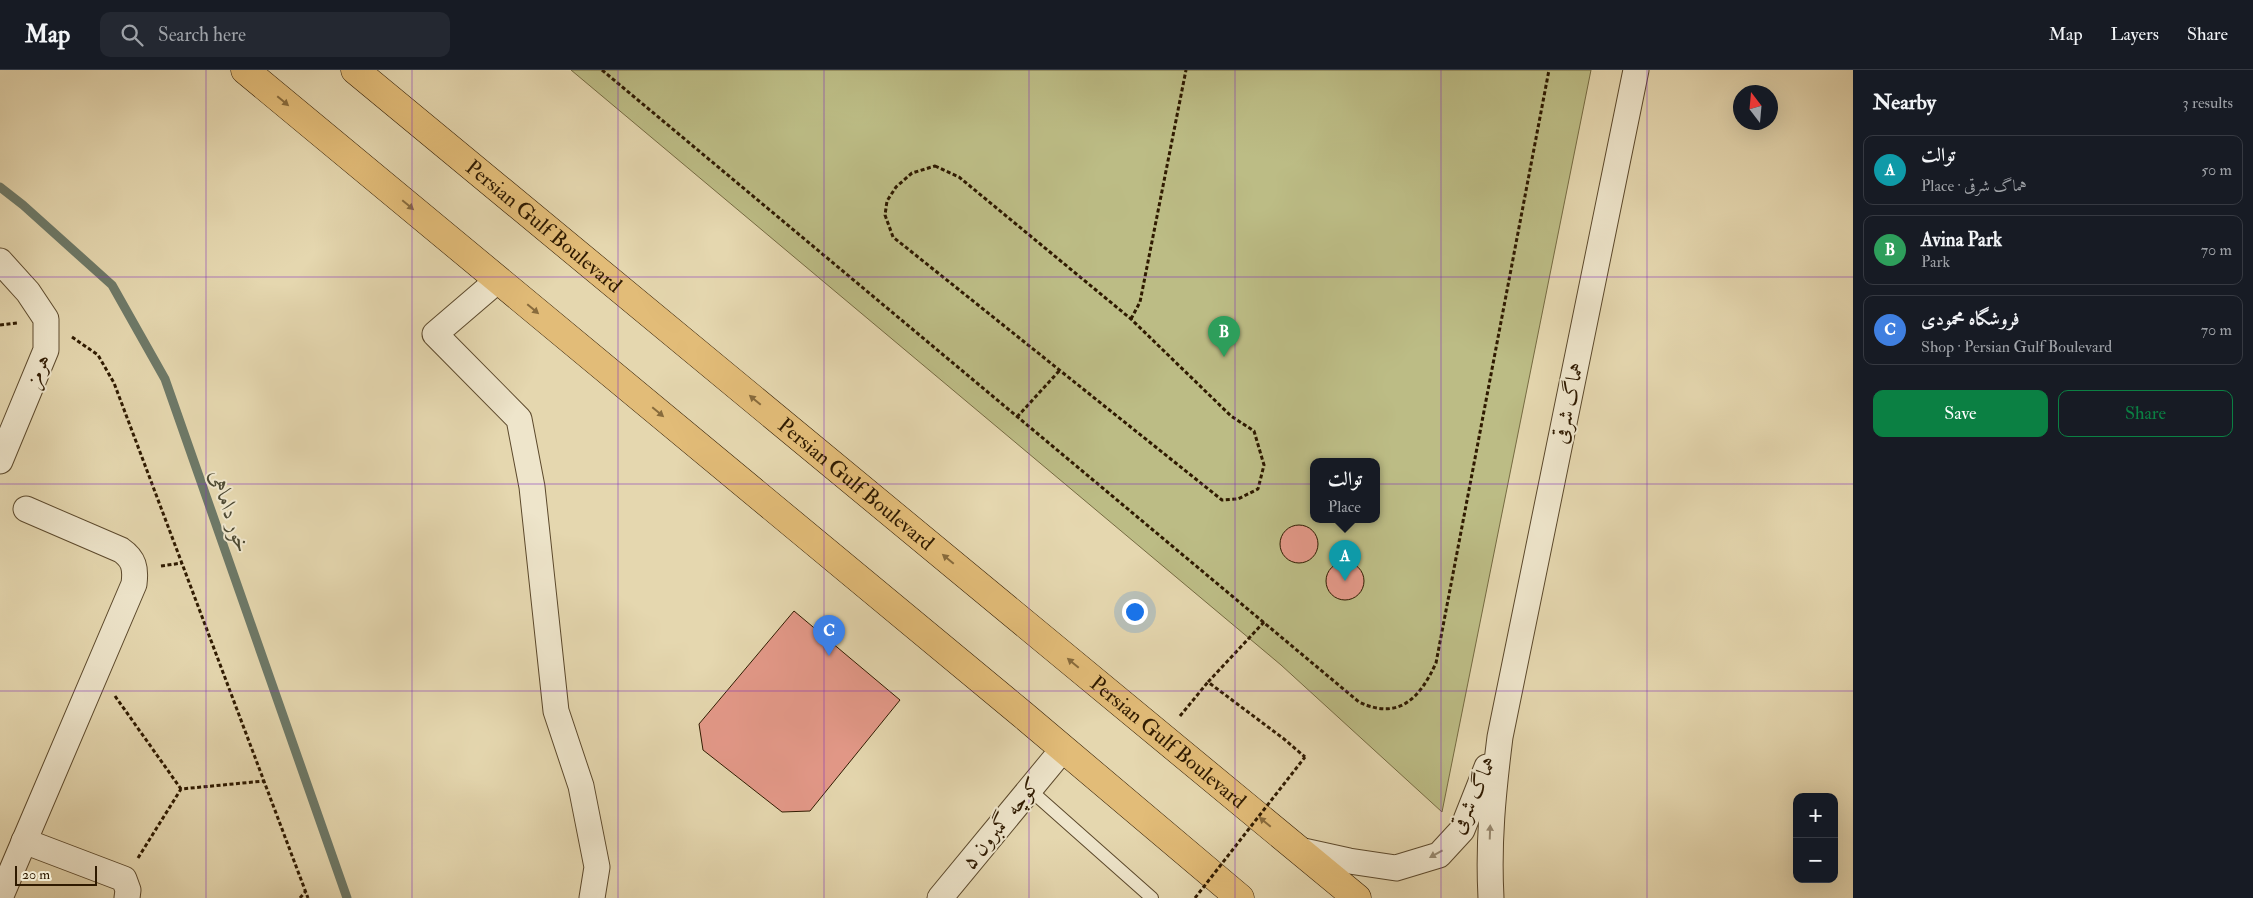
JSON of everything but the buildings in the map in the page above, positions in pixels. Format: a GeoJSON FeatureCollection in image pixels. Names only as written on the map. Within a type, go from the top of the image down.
{"type":"FeatureCollection","features":[{"type":"Feature","properties":{"kind":"main road"},"geometry":{"type":"LineString","coordinates":[[245,70],[1240,898]]}},
{"type":"Feature","properties":{"kind":"main road","name":"Persian Gulf Boulevard"},"geometry":{"type":"LineString","coordinates":[[355,70],[1357,898]]}},
{"type":"Feature","properties":{"kind":"street","name":"هماگ شرقی"},"geometry":{"type":"LineString","coordinates":[[1491,898],[1489,858],[1491,812],[1500,737],[1636,70]]}},
{"type":"Feature","properties":{"kind":"street"},"geometry":{"type":"LineString","coordinates":[[0,262],[28,292],[46,319]]}},
{"type":"Feature","properties":{"kind":"street"},"geometry":{"type":"LineString","coordinates":[[498,280],[435,334],[519,419],[532,487],[556,711],[581,786],[597,867],[592,898]]}},
{"type":"Feature","properties":{"kind":"street","name":"هرمز"},"geometry":{"type":"LineString","coordinates":[[0,461],[46,350],[46,319]]}},
{"type":"Feature","properties":{"kind":"street"},"geometry":{"type":"LineString","coordinates":[[0,898],[134,584],[136,569],[130,556],[121,550],[26,509]]}},
{"type":"Feature","properties":{"kind":"street","name":"هماگ شرقی"},"geometry":{"type":"LineString","coordinates":[[1299,850],[1349,861],[1396,868],[1439,854],[1462,830],[1500,737]]}},
{"type":"Feature","properties":{"kind":"street","name":"کوچه گمبرون ۵"},"geometry":{"type":"LineString","coordinates":[[940,898],[1062,748]]}},
{"type":"Feature","properties":{"kind":"street"},"geometry":{"type":"LineString","coordinates":[[24,841],[126,889]]}},
{"type":"Feature","properties":{"kind":"lane"},"geometry":{"type":"LineString","coordinates":[[1029,789],[1152,898]]}},
{"type":"Feature","properties":{"kind":"path"},"geometry":{"type":"LineString","coordinates":[[602,70],[1359,702],[1374,709],[1386,709],[1416,697],[1426,685],[1436,663],[1549,70]]}},
{"type":"Feature","properties":{"kind":"path"},"geometry":{"type":"LineString","coordinates":[[1131,319],[1140,302],[1186,70]]}},
{"type":"Feature","properties":{"kind":"path"},"geometry":{"type":"LineString","coordinates":[[935,166],[959,176],[1131,319],[1231,416],[1254,431],[1264,465],[1258,489],[1238,499],[1222,500],[893,237],[885,215],[887,201],[896,187],[912,173],[935,166]]}},
{"type":"Feature","properties":{"kind":"path"},"geometry":{"type":"LineString","coordinates":[[0,325],[46,319],[98,355],[114,383],[308,898]]}},
{"type":"Feature","properties":{"kind":"path"},"geometry":{"type":"LineString","coordinates":[[1018,417],[1060,370]]}},
{"type":"Feature","properties":{"kind":"path"},"geometry":{"type":"LineString","coordinates":[[1162,737],[1208,682],[1264,622]]}},
{"type":"Feature","properties":{"kind":"path"},"geometry":{"type":"LineString","coordinates":[[97,671],[181,789]]}},
{"type":"Feature","properties":{"kind":"path"},"geometry":{"type":"LineString","coordinates":[[1195,898],[1305,757],[1208,682]]}},
{"type":"Feature","properties":{"kind":"path"},"geometry":{"type":"LineString","coordinates":[[181,789],[264,781]]}},
{"type":"Feature","properties":{"kind":"path"},"geometry":{"type":"LineString","coordinates":[[126,889],[181,789]]}},
{"type":"Feature","properties":{"kind":"path"},"geometry":{"type":"LineString","coordinates":[[300,898],[305,892]]}},
{"type":"Feature","properties":{"kind":"green space"},"geometry":{"type":"Polygon","coordinates":[[[571,70],[1591,70],[1442,812],[1281,665],[571,70]]]}},
{"type":"Feature","properties":{"kind":"waterway","name":"خور داماهی"},"geometry":{"type":"LineString","coordinates":[[0,187],[23,205],[112,285],[165,379],[347,898]]}},
{"type":"Feature","properties":{"kind":"place","name":"Avina Park"},"geometry":{"type":"Point","coordinates":[1224,357]}},
{"type":"Feature","properties":{"kind":"place","name":"توالت"},"geometry":{"type":"Point","coordinates":[1345,581]}},
{"type":"Feature","properties":{"kind":"place","name":"فروشگاه محمودی"},"geometry":{"type":"Point","coordinates":[829,656]}}]}
